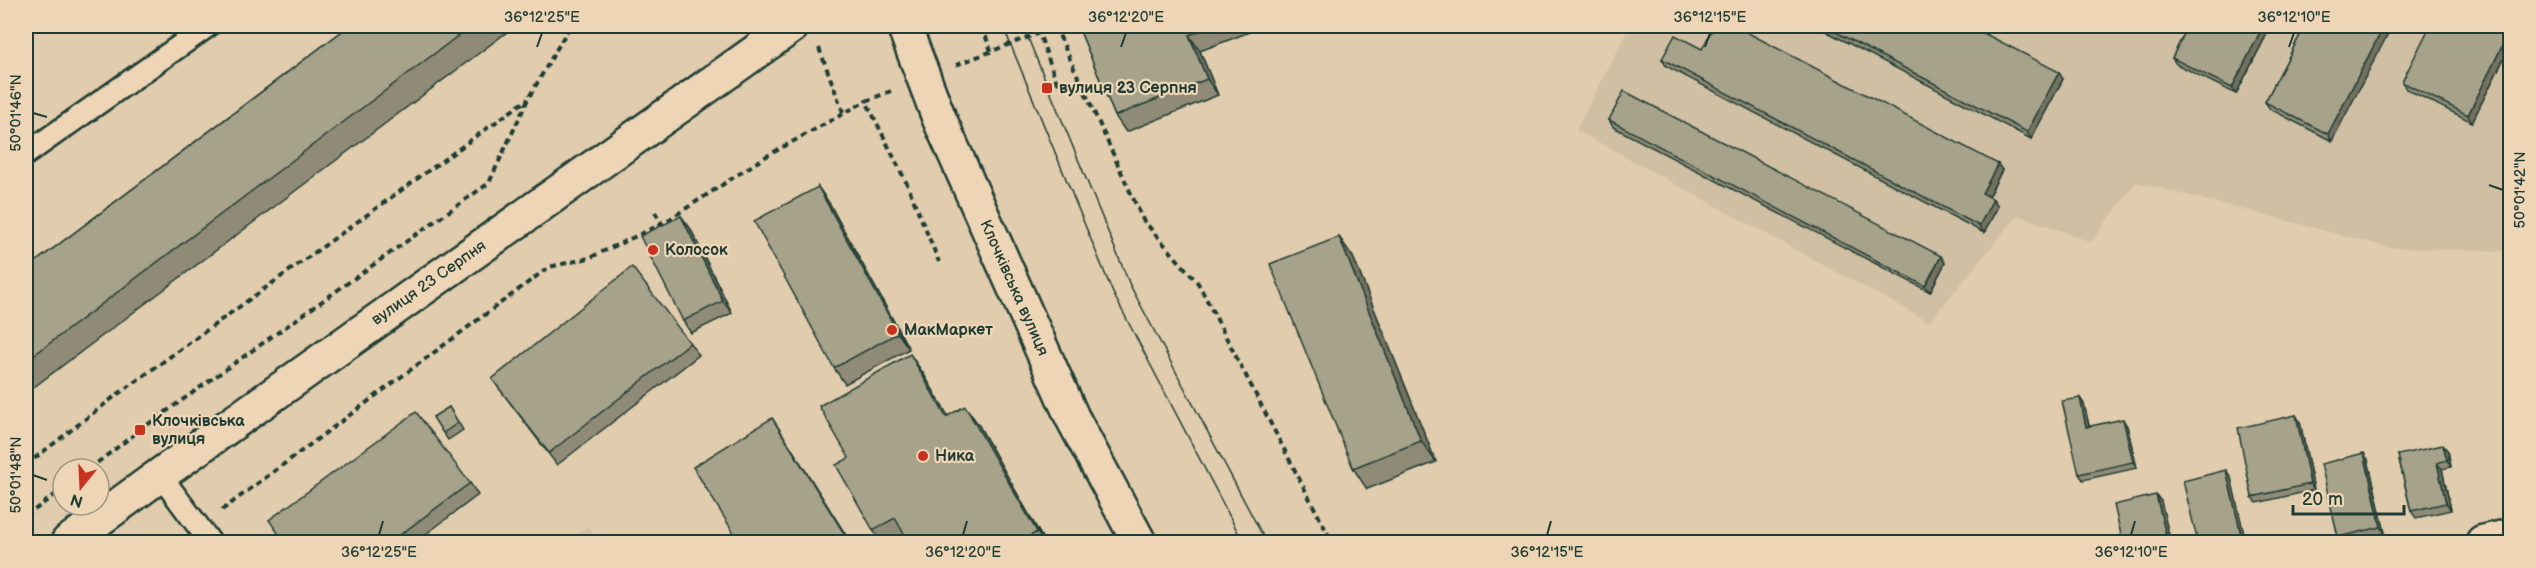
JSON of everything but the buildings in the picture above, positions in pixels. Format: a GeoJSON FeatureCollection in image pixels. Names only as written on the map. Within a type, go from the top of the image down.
{"type":"FeatureCollection","features":[{"type":"Feature","properties":{"kind":"street","name":"вулиця 23 Серпня"},"geometry":{"type":"LineString","coordinates":[[68,543],[160,475],[792,26]]}},
{"type":"Feature","properties":{"kind":"street","name":"Клочківська вулиця"},"geometry":{"type":"LineString","coordinates":[[904,26],[939,118],[1072,417],[1139,543]]}},
{"type":"Feature","properties":{"kind":"street"},"geometry":{"type":"LineString","coordinates":[[2483,543],[2511,536]]}},
{"type":"Feature","properties":{"kind":"lane"},"geometry":{"type":"LineString","coordinates":[[26,154],[208,26]]}},
{"type":"Feature","properties":{"kind":"lane"},"geometry":{"type":"LineString","coordinates":[[160,475],[204,535]]}},
{"type":"Feature","properties":{"kind":"path"},"geometry":{"type":"LineString","coordinates":[[105,457],[489,183],[528,99],[570,26]]}},
{"type":"Feature","properties":{"kind":"path"},"geometry":{"type":"LineString","coordinates":[[982,26],[991,51]]}},
{"type":"Feature","properties":{"kind":"path"},"geometry":{"type":"LineString","coordinates":[[1039,33],[1055,26],[1143,220],[1198,283],[1332,543]]}},
{"type":"Feature","properties":{"kind":"path"},"geometry":{"type":"LineString","coordinates":[[818,47],[843,112]]}},
{"type":"Feature","properties":{"kind":"path"},"geometry":{"type":"LineString","coordinates":[[26,465],[133,383],[528,99]]}},
{"type":"Feature","properties":{"kind":"path"},"geometry":{"type":"LineString","coordinates":[[204,535],[549,267],[589,258],[662,224],[765,158],[866,101]]}},
{"type":"Feature","properties":{"kind":"path"},"geometry":{"type":"LineString","coordinates":[[655,212],[662,224]]}},
{"type":"Feature","properties":{"kind":"path"},"geometry":{"type":"LineString","coordinates":[[26,516],[51,498]]}},
{"type":"Feature","properties":{"kind":"shaded area"},"geometry":{"type":"Polygon","coordinates":[[[1630,26],[2510,26],[2510,251],[2392,248],[2136,182],[2091,242],[2018,215],[1929,322],[1576,130],[1630,26]]]}},
{"type":"Feature","properties":{"kind":"shaded area"},"geometry":{"type":"Polygon","coordinates":[[[588,526],[599,542],[565,542],[588,526]]]}},
{"type":"Feature","properties":{"kind":"tram line"},"geometry":{"type":"LineString","coordinates":[[1003,26],[1113,293],[1243,542]]}},
{"type":"Feature","properties":{"kind":"tram line"},"geometry":{"type":"LineString","coordinates":[[1023,26],[1130,285],[1266,542]]}},
{"type":"Feature","properties":{"kind":"place","name":"вулиця 23 Серпня"},"geometry":{"type":"Point","coordinates":[1047,88]}},
{"type":"Feature","properties":{"kind":"place","name":"Колосок"},"geometry":{"type":"Point","coordinates":[653,250]}},
{"type":"Feature","properties":{"kind":"place","name":"МакМаркет"},"geometry":{"type":"Point","coordinates":[892,330]}},
{"type":"Feature","properties":{"kind":"place","name":"Клочківська вулиця"},"geometry":{"type":"Point","coordinates":[140,430]}},
{"type":"Feature","properties":{"kind":"place","name":"Ника"},"geometry":{"type":"Point","coordinates":[923,456]}}]}
